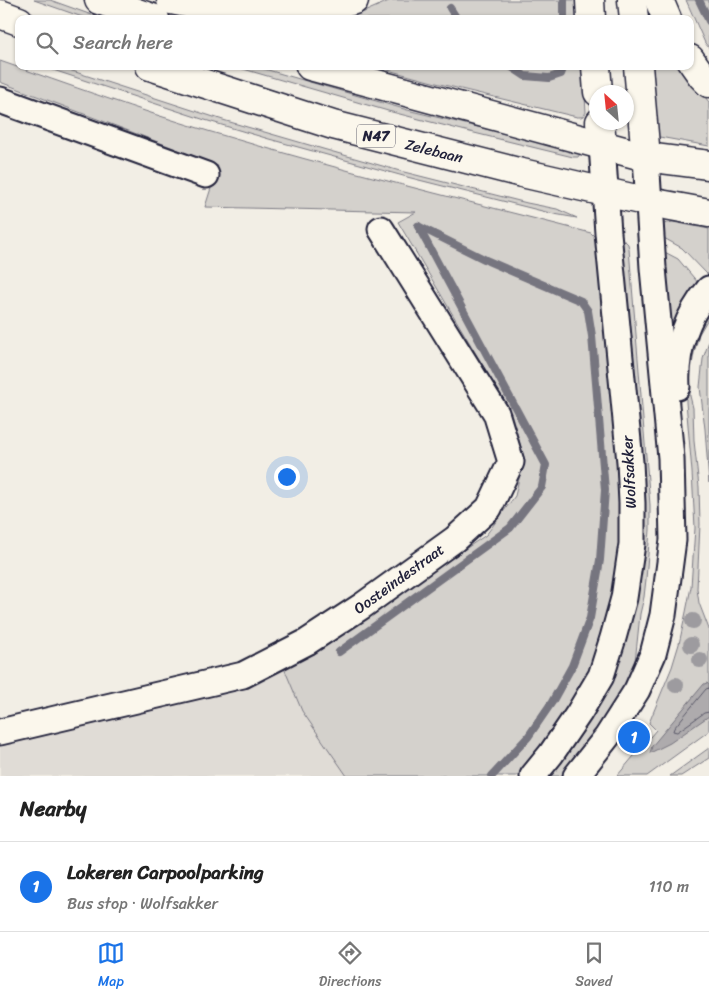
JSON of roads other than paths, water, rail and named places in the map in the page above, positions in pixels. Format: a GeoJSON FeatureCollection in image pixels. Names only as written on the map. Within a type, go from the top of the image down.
{"type":"FeatureCollection","features":[{"type":"Feature","properties":{"kind":"main road"},"geometry":{"type":"LineString","coordinates":[[99,0],[143,15]]}},
{"type":"Feature","properties":{"kind":"main road"},"geometry":{"type":"LineString","coordinates":[[171,0],[212,8],[276,14],[312,10],[354,0]]}},
{"type":"Feature","properties":{"kind":"main road"},"geometry":{"type":"LineString","coordinates":[[590,0],[592,15]]}},
{"type":"Feature","properties":{"kind":"main road"},"geometry":{"type":"LineString","coordinates":[[632,0],[634,15]]}},
{"type":"Feature","properties":{"kind":"main road"},"geometry":{"type":"LineString","coordinates":[[659,0],[665,15]]}},
{"type":"Feature","properties":{"kind":"main road"},"geometry":{"type":"LineString","coordinates":[[0,14],[15,20]]}},
{"type":"Feature","properties":{"kind":"main road"},"geometry":{"type":"LineString","coordinates":[[694,65],[709,83]]}},
{"type":"Feature","properties":{"kind":"main road","name":"Zelebaan"},"geometry":{"type":"LineString","coordinates":[[162,70],[333,125],[605,193]]}},
{"type":"Feature","properties":{"kind":"main road"},"geometry":{"type":"LineString","coordinates":[[327,70],[601,134],[646,157],[709,165]]}},
{"type":"Feature","properties":{"kind":"main road"},"geometry":{"type":"LineString","coordinates":[[596,70],[597,85]]}},
{"type":"Feature","properties":{"kind":"main road"},"geometry":{"type":"LineString","coordinates":[[638,70],[646,157]]}},
{"type":"Feature","properties":{"kind":"main road","name":"N47"},"geometry":{"type":"LineString","coordinates":[[605,193],[709,213]]}},
{"type":"Feature","properties":{"kind":"street"},"geometry":{"type":"LineString","coordinates":[[0,100],[206,175]]}},
{"type":"Feature","properties":{"kind":"street","name":"Wolfsakker"},"geometry":{"type":"LineString","coordinates":[[532,776],[551,754],[601,676],[624,598],[632,544],[630,462],[601,134]]}},
{"type":"Feature","properties":{"kind":"street"},"geometry":{"type":"LineString","coordinates":[[576,776],[607,737],[637,690],[653,654],[663,614],[672,540],[671,458],[654,277],[646,157]]}},
{"type":"Feature","properties":{"kind":"street","name":"Oosteindestraat"},"geometry":{"type":"LineString","coordinates":[[0,732],[243,675],[306,642],[362,606],[455,539],[489,508],[511,462],[496,413],[381,229]]}},
{"type":"Feature","properties":{"kind":"street"},"geometry":{"type":"LineString","coordinates":[[663,614],[684,562],[687,532],[678,408],[677,360],[683,334],[701,298],[709,289]]}},
{"type":"Feature","properties":{"kind":"water"},"geometry":{"type":"Polygon","coordinates":[[[707,683],[709,685],[709,716],[670,743],[650,753],[652,746],[704,684],[707,683]]]}},
{"type":"Feature","properties":{"kind":"waterway"},"geometry":{"type":"LineString","coordinates":[[564,0],[564,15]]}},
{"type":"Feature","properties":{"kind":"waterway"},"geometry":{"type":"LineString","coordinates":[[699,0],[709,21]]}},
{"type":"Feature","properties":{"kind":"waterway"},"geometry":{"type":"LineString","coordinates":[[450,8],[454,15]]}},
{"type":"Feature","properties":{"kind":"waterway"},"geometry":{"type":"LineString","coordinates":[[516,70],[525,76],[549,78],[561,74],[562,70]]}},
{"type":"Feature","properties":{"kind":"waterway"},"geometry":{"type":"LineString","coordinates":[[418,226],[488,261],[581,301],[588,311],[592,336],[605,490],[600,560],[590,618],[572,666],[552,702],[528,737],[492,776]]}},
{"type":"Feature","properties":{"kind":"waterway"},"geometry":{"type":"LineString","coordinates":[[339,652],[510,528],[542,487],[546,465],[418,226]]}},
{"type":"Feature","properties":{"kind":"place","name":"Lokeren Carpoolparking"},"geometry":{"type":"Point","coordinates":[634,737]}}]}
